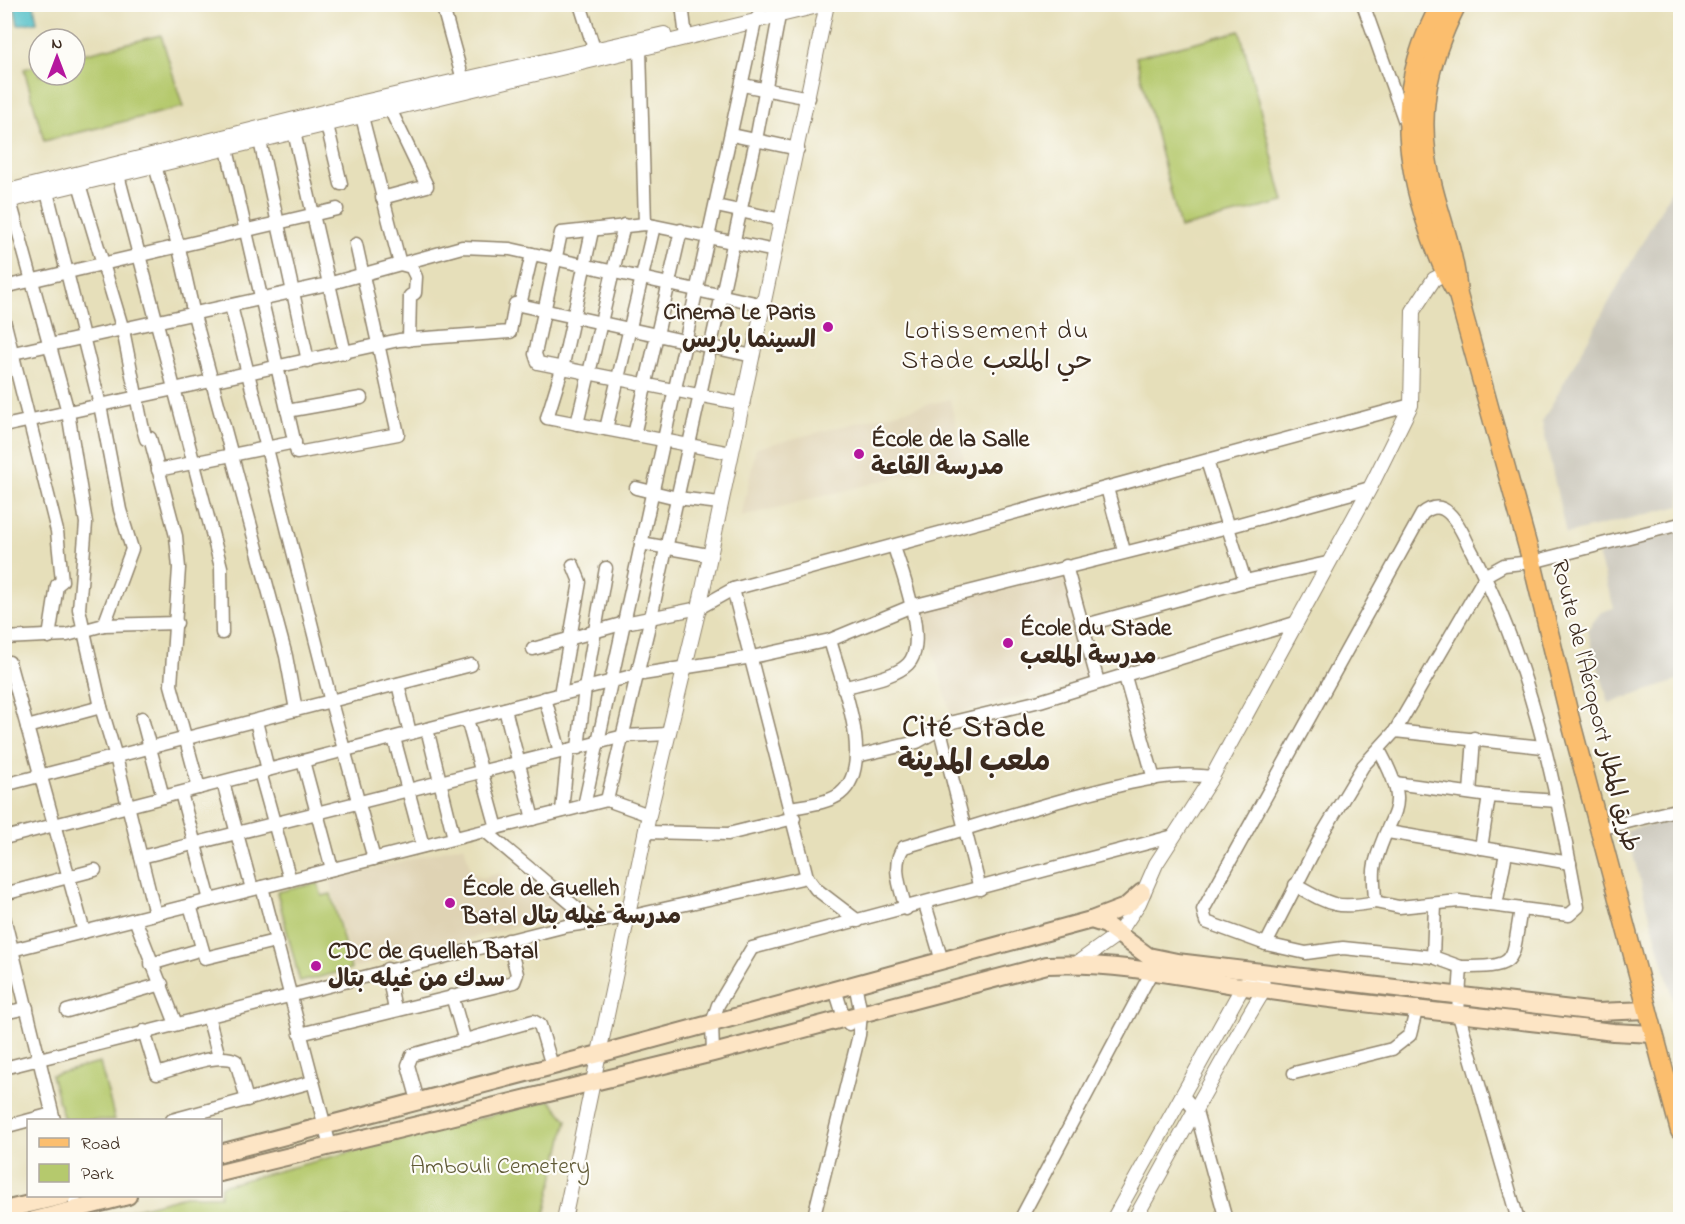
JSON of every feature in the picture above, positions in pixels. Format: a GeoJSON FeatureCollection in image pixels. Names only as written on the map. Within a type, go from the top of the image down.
{"type":"FeatureCollection","features":[{"type":"Feature","properties":{"kind":"main road"},"geometry":{"type":"LineString","coordinates":[[1441,4],[1414,67],[1406,124],[1408,154],[1418,196],[1450,271]]}},
{"type":"Feature","properties":{"kind":"main road"},"geometry":{"type":"LineString","coordinates":[[1450,271],[1423,135],[1425,92],[1432,63],[1457,4]]}},
{"type":"Feature","properties":{"kind":"main road","name":"Route de l'Aéroport طريق المطار"},"geometry":{"type":"LineString","coordinates":[[1450,271],[1532,562],[1599,829],[1680,1131]]}},
{"type":"Feature","properties":{"kind":"main road"},"geometry":{"type":"LineString","coordinates":[[222,1152],[598,1054],[1091,920],[1125,907],[1142,892]]}},
{"type":"Feature","properties":{"kind":"main road"},"geometry":{"type":"LineString","coordinates":[[1091,920],[1106,925],[1139,951],[1156,958],[1260,971],[1613,1032],[1654,1034]]}},
{"type":"Feature","properties":{"kind":"main road"},"geometry":{"type":"LineString","coordinates":[[222,1173],[713,1053],[1047,965],[1077,964],[1264,990],[1417,1007],[1458,1004],[1597,1012],[1648,1011]]}},
{"type":"Feature","properties":{"kind":"main road"},"geometry":{"type":"LineString","coordinates":[[480,1085],[486,1108]]}},
{"type":"Feature","properties":{"kind":"main road"},"geometry":{"type":"LineString","coordinates":[[4,1210],[59,1197]]}},
{"type":"Feature","properties":{"kind":"main road"},"geometry":{"type":"LineString","coordinates":[[34,1220],[75,1202],[119,1197]]}},
{"type":"Feature","properties":{"kind":"street"},"geometry":{"type":"LineString","coordinates":[[442,4],[465,85]]}},
{"type":"Feature","properties":{"kind":"street"},"geometry":{"type":"LineString","coordinates":[[580,4],[595,55]]}},
{"type":"Feature","properties":{"kind":"street"},"geometry":{"type":"LineString","coordinates":[[682,4],[686,34]]}},
{"type":"Feature","properties":{"kind":"street"},"geometry":{"type":"LineString","coordinates":[[6,199],[361,110],[757,17],[780,8],[826,4],[809,98],[708,555],[699,608],[649,814],[564,1220]]}},
{"type":"Feature","properties":{"kind":"street"},"geometry":{"type":"LineString","coordinates":[[1363,4],[1406,124],[1423,135]]}},
{"type":"Feature","properties":{"kind":"street"},"geometry":{"type":"LineString","coordinates":[[607,800],[651,617],[720,295],[756,140],[780,8]]}},
{"type":"Feature","properties":{"kind":"street"},"geometry":{"type":"LineString","coordinates":[[584,806],[757,17]]}},
{"type":"Feature","properties":{"kind":"street"},"geometry":{"type":"LineString","coordinates":[[595,55],[640,49],[686,34]]}},
{"type":"Feature","properties":{"kind":"street"},"geometry":{"type":"LineString","coordinates":[[606,429],[642,278],[650,225],[640,49]]}},
{"type":"Feature","properties":{"kind":"street"},"geometry":{"type":"LineString","coordinates":[[6,199],[46,192],[260,141],[327,124],[361,110],[390,109],[465,85]]}},
{"type":"Feature","properties":{"kind":"street"},"geometry":{"type":"LineString","coordinates":[[742,85],[809,98]]}},
{"type":"Feature","properties":{"kind":"street"},"geometry":{"type":"LineString","coordinates":[[382,198],[428,186],[390,109]]}},
{"type":"Feature","properties":{"kind":"street"},"geometry":{"type":"LineString","coordinates":[[361,110],[400,264]]}},
{"type":"Feature","properties":{"kind":"street"},"geometry":{"type":"LineString","coordinates":[[327,124],[341,184]]}},
{"type":"Feature","properties":{"kind":"street"},"geometry":{"type":"LineString","coordinates":[[294,132],[345,353]]}},
{"type":"Feature","properties":{"kind":"street"},"geometry":{"type":"LineString","coordinates":[[732,135],[798,149]]}},
{"type":"Feature","properties":{"kind":"street"},"geometry":{"type":"LineString","coordinates":[[260,141],[308,361]]}},
{"type":"Feature","properties":{"kind":"street"},"geometry":{"type":"LineString","coordinates":[[227,149],[297,453],[398,434],[356,243]]}},
{"type":"Feature","properties":{"kind":"street"},"geometry":{"type":"LineString","coordinates":[[155,166],[179,248],[194,315],[286,656],[296,710]]}},
{"type":"Feature","properties":{"kind":"street"},"geometry":{"type":"LineString","coordinates":[[118,175],[221,567],[222,633]]}},
{"type":"Feature","properties":{"kind":"street"},"geometry":{"type":"LineString","coordinates":[[79,184],[123,330],[146,439],[150,438],[176,536],[179,568],[171,685],[199,788]]}},
{"type":"Feature","properties":{"kind":"street"},"geometry":{"type":"LineString","coordinates":[[46,192],[100,405],[120,510],[132,549],[104,625]]}},
{"type":"Feature","properties":{"kind":"street"},"geometry":{"type":"LineString","coordinates":[[6,199],[32,281],[68,412],[86,523],[79,609],[101,707],[116,757],[155,914]]}},
{"type":"Feature","properties":{"kind":"street"},"geometry":{"type":"LineString","coordinates":[[716,206],[782,220]]}},
{"type":"Feature","properties":{"kind":"street"},"geometry":{"type":"LineString","coordinates":[[4,287],[103,263],[179,248],[337,209]]}},
{"type":"Feature","properties":{"kind":"street"},"geometry":{"type":"LineString","coordinates":[[577,424],[624,225]]}},
{"type":"Feature","properties":{"kind":"street"},"geometry":{"type":"LineString","coordinates":[[743,404],[536,362],[535,354],[554,258],[561,233],[592,231],[624,225],[650,225],[681,230],[775,251]]}},
{"type":"Feature","properties":{"kind":"street"},"geometry":{"type":"LineString","coordinates":[[634,435],[681,230]]}},
{"type":"Feature","properties":{"kind":"street"},"geometry":{"type":"LineString","coordinates":[[592,231],[562,369],[547,418],[731,453]]}},
{"type":"Feature","properties":{"kind":"street"},"geometry":{"type":"LineString","coordinates":[[9,354],[194,315],[292,290],[328,284],[462,247],[510,249],[764,305]]}},
{"type":"Feature","properties":{"kind":"street"},"geometry":{"type":"LineString","coordinates":[[520,305],[532,254]]}},
{"type":"Feature","properties":{"kind":"street"},"geometry":{"type":"LineString","coordinates":[[400,264],[411,267],[416,277],[415,293],[410,296],[409,340]]}},
{"type":"Feature","properties":{"kind":"street"},"geometry":{"type":"LineString","coordinates":[[1077,964],[1118,934],[1139,903],[1142,892],[1212,777],[1370,488],[1411,405],[1413,311],[1419,297],[1434,279],[1450,271]]}},
{"type":"Feature","properties":{"kind":"street"},"geometry":{"type":"LineString","coordinates":[[4,426],[378,345],[409,340],[510,332],[516,304],[753,356]]}},
{"type":"Feature","properties":{"kind":"street"},"geometry":{"type":"LineString","coordinates":[[231,306],[331,702],[374,859]]}},
{"type":"Feature","properties":{"kind":"street"},"geometry":{"type":"LineString","coordinates":[[4,320],[9,354],[30,420],[57,531],[62,581],[57,585],[49,637]]}},
{"type":"Feature","properties":{"kind":"street"},"geometry":{"type":"LineString","coordinates":[[288,411],[361,398]]}},
{"type":"Feature","properties":{"kind":"street"},"geometry":{"type":"LineString","coordinates":[[533,649],[625,623],[699,608],[733,589],[1411,405]]}},
{"type":"Feature","properties":{"kind":"street"},"geometry":{"type":"LineString","coordinates":[[158,470],[295,442]]}},
{"type":"Feature","properties":{"kind":"street"},"geometry":{"type":"LineString","coordinates":[[1207,461],[1245,581]]}},
{"type":"Feature","properties":{"kind":"street"},"geometry":{"type":"LineString","coordinates":[[636,488],[677,498],[720,503]]}},
{"type":"Feature","properties":{"kind":"street"},"geometry":{"type":"LineString","coordinates":[[1107,488],[1124,551]]}},
{"type":"Feature","properties":{"kind":"street"},"geometry":{"type":"LineString","coordinates":[[4,838],[636,675],[752,657],[830,640],[912,606],[1124,551],[1228,527],[1370,488]]}},
{"type":"Feature","properties":{"kind":"street"},"geometry":{"type":"LineString","coordinates":[[1295,885],[1328,904],[1347,907],[1375,902],[1398,907],[1459,901],[1569,915],[1575,913],[1578,908],[1557,801],[1525,680],[1486,575],[1464,537],[1444,509],[1435,507],[1422,513],[1203,910],[1206,922],[1266,944],[1306,953],[1343,948],[1432,957],[1461,967],[1498,967],[1508,962],[1512,955],[1521,909]]}},
{"type":"Feature","properties":{"kind":"street"},"geometry":{"type":"LineString","coordinates":[[1266,944],[1295,885],[1363,766],[1395,731],[1486,575],[1504,565],[1532,562],[1680,524]]}},
{"type":"Feature","properties":{"kind":"street"},"geometry":{"type":"LineString","coordinates":[[641,543],[708,555]]}},
{"type":"Feature","properties":{"kind":"street"},"geometry":{"type":"LineString","coordinates":[[843,688],[907,665],[914,656],[916,644],[912,606],[894,547]]}},
{"type":"Feature","properties":{"kind":"street"},"geometry":{"type":"LineString","coordinates":[[1082,626],[1245,581],[1327,563]]}},
{"type":"Feature","properties":{"kind":"street"},"geometry":{"type":"LineString","coordinates":[[560,694],[580,582],[573,566]]}},
{"type":"Feature","properties":{"kind":"street"},"geometry":{"type":"LineString","coordinates":[[1065,566],[1098,682]]}},
{"type":"Feature","properties":{"kind":"street"},"geometry":{"type":"LineString","coordinates":[[562,811],[569,750],[597,631],[606,568]]}},
{"type":"Feature","properties":{"kind":"street"},"geometry":{"type":"LineString","coordinates":[[733,589],[807,877],[816,889],[858,921]]}},
{"type":"Feature","properties":{"kind":"street"},"geometry":{"type":"LineString","coordinates":[[4,638],[49,637],[85,631],[104,625],[177,623]]}},
{"type":"Feature","properties":{"kind":"street"},"geometry":{"type":"LineString","coordinates":[[857,756],[917,742],[953,722],[1040,701],[1124,673],[1296,623]]}},
{"type":"Feature","properties":{"kind":"street"},"geometry":{"type":"LineString","coordinates":[[646,832],[728,834],[838,796],[849,786],[855,774],[856,739],[830,640]]}},
{"type":"Feature","properties":{"kind":"street"},"geometry":{"type":"LineString","coordinates":[[4,663],[9,662],[84,932]]}},
{"type":"Feature","properties":{"kind":"street"},"geometry":{"type":"LineString","coordinates":[[4,785],[471,665]]}},
{"type":"Feature","properties":{"kind":"street"},"geometry":{"type":"LineString","coordinates":[[1124,673],[1154,779]]}},
{"type":"Feature","properties":{"kind":"street"},"geometry":{"type":"LineString","coordinates":[[398,684],[410,733]]}},
{"type":"Feature","properties":{"kind":"street"},"geometry":{"type":"LineString","coordinates":[[544,698],[569,750]]}},
{"type":"Feature","properties":{"kind":"street"},"geometry":{"type":"LineString","coordinates":[[27,727],[101,707]]}},
{"type":"Feature","properties":{"kind":"street"},"geometry":{"type":"LineString","coordinates":[[505,709],[533,819]]}},
{"type":"Feature","properties":{"kind":"street"},"geometry":{"type":"LineString","coordinates":[[142,718],[163,797]]}},
{"type":"Feature","properties":{"kind":"street"},"geometry":{"type":"LineString","coordinates":[[467,719],[482,772],[491,829],[592,921]]}},
{"type":"Feature","properties":{"kind":"street"},"geometry":{"type":"LineString","coordinates":[[256,721],[264,771],[290,880]]}},
{"type":"Feature","properties":{"kind":"street"},"geometry":{"type":"LineString","coordinates":[[427,729],[438,783],[454,838]]}},
{"type":"Feature","properties":{"kind":"street"},"geometry":{"type":"LineString","coordinates":[[940,730],[980,889]]}},
{"type":"Feature","properties":{"kind":"street"},"geometry":{"type":"LineString","coordinates":[[1395,731],[1543,747]]}},
{"type":"Feature","properties":{"kind":"street"},"geometry":{"type":"LineString","coordinates":[[141,857],[624,736],[669,734]]}},
{"type":"Feature","properties":{"kind":"street"},"geometry":{"type":"LineString","coordinates":[[394,738],[410,790],[423,846]]}},
{"type":"Feature","properties":{"kind":"street"},"geometry":{"type":"LineString","coordinates":[[1470,793],[1474,738]]}},
{"type":"Feature","properties":{"kind":"street"},"geometry":{"type":"LineString","coordinates":[[1375,902],[1374,865],[1388,832],[1398,798],[1395,783],[1378,750]]}},
{"type":"Feature","properties":{"kind":"street"},"geometry":{"type":"LineString","coordinates":[[303,761],[332,869]]}},
{"type":"Feature","properties":{"kind":"street"},"geometry":{"type":"LineString","coordinates":[[906,909],[898,881],[899,853],[904,847],[965,830],[1011,813],[1121,784],[1185,774],[1212,777]]}},
{"type":"Feature","properties":{"kind":"street"},"geometry":{"type":"LineString","coordinates":[[223,782],[236,833],[275,940],[330,1146]]}},
{"type":"Feature","properties":{"kind":"street"},"geometry":{"type":"LineString","coordinates":[[1395,783],[1489,796],[1557,801]]}},
{"type":"Feature","properties":{"kind":"street"},"geometry":{"type":"LineString","coordinates":[[181,793],[210,900]]}},
{"type":"Feature","properties":{"kind":"street"},"geometry":{"type":"LineString","coordinates":[[1481,848],[1489,796]]}},
{"type":"Feature","properties":{"kind":"street"},"geometry":{"type":"LineString","coordinates":[[9,951],[607,800],[649,814]]}},
{"type":"Feature","properties":{"kind":"street"},"geometry":{"type":"LineString","coordinates":[[1599,829],[1680,809]]}},
{"type":"Feature","properties":{"kind":"street"},"geometry":{"type":"LineString","coordinates":[[1388,832],[1570,863]]}},
{"type":"Feature","properties":{"kind":"street"},"geometry":{"type":"LineString","coordinates":[[713,1053],[712,1023],[729,983],[752,948],[925,904],[1174,836]]}},
{"type":"Feature","properties":{"kind":"street"},"geometry":{"type":"LineString","coordinates":[[1496,905],[1506,853]]}},
{"type":"Feature","properties":{"kind":"street"},"geometry":{"type":"LineString","coordinates":[[4,894],[95,870]]}},
{"type":"Feature","properties":{"kind":"street"},"geometry":{"type":"LineString","coordinates":[[4,1068],[508,940],[592,921],[628,917],[807,877]]}},
{"type":"Feature","properties":{"kind":"street"},"geometry":{"type":"LineString","coordinates":[[925,904],[942,961]]}},
{"type":"Feature","properties":{"kind":"street"},"geometry":{"type":"LineString","coordinates":[[190,905],[205,958],[275,940]]}},
{"type":"Feature","properties":{"kind":"street"},"geometry":{"type":"LineString","coordinates":[[1432,957],[1435,905]]}},
{"type":"Feature","properties":{"kind":"street"},"geometry":{"type":"LineString","coordinates":[[4,917],[9,951],[27,1008],[53,1117]]}},
{"type":"Feature","properties":{"kind":"street"},"geometry":{"type":"LineString","coordinates":[[135,919],[176,1024]]}},
{"type":"Feature","properties":{"kind":"street"},"geometry":{"type":"LineString","coordinates":[[300,1034],[514,982],[517,974],[508,940]]}},
{"type":"Feature","properties":{"kind":"street"},"geometry":{"type":"LineString","coordinates":[[151,964],[202,949]]}},
{"type":"Feature","properties":{"kind":"street"},"geometry":{"type":"LineString","coordinates":[[1461,967],[1458,1004],[1518,1220]]}},
{"type":"Feature","properties":{"kind":"street"},"geometry":{"type":"LineString","coordinates":[[387,969],[395,1010]]}},
{"type":"Feature","properties":{"kind":"street"},"geometry":{"type":"LineString","coordinates":[[1113,1220],[1243,986],[1260,971],[1264,990],[1223,1057],[1196,1111],[1134,1220]]}},
{"type":"Feature","properties":{"kind":"street"},"geometry":{"type":"LineString","coordinates":[[1020,1220],[1151,973]]}},
{"type":"Feature","properties":{"kind":"street"},"geometry":{"type":"LineString","coordinates":[[813,1220],[859,1035],[861,1014],[855,983]]}},
{"type":"Feature","properties":{"kind":"street"},"geometry":{"type":"LineString","coordinates":[[67,1011],[162,984]]}},
{"type":"Feature","properties":{"kind":"street"},"geometry":{"type":"LineString","coordinates":[[835,989],[844,1018],[859,1035]]}},
{"type":"Feature","properties":{"kind":"street"},"geometry":{"type":"LineString","coordinates":[[452,996],[465,1041]]}},
{"type":"Feature","properties":{"kind":"street"},"geometry":{"type":"LineString","coordinates":[[1294,1073],[1392,1049],[1410,1035],[1417,1007]]}},
{"type":"Feature","properties":{"kind":"street"},"geometry":{"type":"LineString","coordinates":[[4,1013],[27,1008]]}},
{"type":"Feature","properties":{"kind":"street"},"geometry":{"type":"LineString","coordinates":[[208,1016],[219,1057]]}},
{"type":"Feature","properties":{"kind":"street"},"geometry":{"type":"LineString","coordinates":[[418,1101],[409,1059],[412,1055],[537,1022],[552,1066]]}},
{"type":"Feature","properties":{"kind":"street"},"geometry":{"type":"LineString","coordinates":[[144,1031],[157,1074],[219,1057],[236,1061],[247,1100]]}},
{"type":"Feature","properties":{"kind":"street"},"geometry":{"type":"LineString","coordinates":[[194,1118],[312,1082]]}},
{"type":"Feature","properties":{"kind":"street"},"geometry":{"type":"LineString","coordinates":[[1182,1095],[1196,1111],[1226,1220]]}},
{"type":"Feature","properties":{"kind":"street"},"geometry":{"type":"LineString","coordinates":[[4,1127],[27,1122]]}},
{"type":"Feature","properties":{"kind":"shaded area"},"geometry":{"type":"Polygon","coordinates":[[[1680,175],[1680,506],[1566,534],[1542,422],[1680,175]]]}},
{"type":"Feature","properties":{"kind":"shaded area","name":"École de la Salle مدرسة القاعة"},"geometry":{"type":"Polygon","coordinates":[[[950,399],[964,460],[741,517],[756,448],[950,399]]]}},
{"type":"Feature","properties":{"kind":"shaded area"},"geometry":{"type":"Polygon","coordinates":[[[1680,531],[1680,680],[1609,703],[1587,630],[1601,612],[1614,608],[1598,554],[1680,531]]]}},
{"type":"Feature","properties":{"kind":"shaded area","name":"École du Stade مدرسة الملعب"},"geometry":{"type":"Polygon","coordinates":[[[1064,571],[1095,677],[951,715],[922,608],[1064,571]]]}},
{"type":"Feature","properties":{"kind":"shaded area"},"geometry":{"type":"Polygon","coordinates":[[[1680,818],[1680,1024],[1626,830],[1680,818]]]}},
{"type":"Feature","properties":{"kind":"shaded area","name":"École de Guelleh Batal مدرسة غيله بتال"},"geometry":{"type":"Polygon","coordinates":[[[464,845],[471,872],[482,878],[500,873],[506,894],[546,885],[573,912],[353,968],[330,880],[464,845]]]}},
{"type":"Feature","properties":{"kind":"green space"},"geometry":{"type":"Polygon","coordinates":[[[1240,31],[1284,202],[1180,228],[1136,57],[1240,31]]]}},
{"type":"Feature","properties":{"kind":"green space"},"geometry":{"type":"Polygon","coordinates":[[[161,35],[183,107],[44,141],[29,87],[87,87],[87,53],[161,35]]]}},
{"type":"Feature","properties":{"kind":"green space"},"geometry":{"type":"Polygon","coordinates":[[[318,883],[322,896],[331,894],[351,969],[300,982],[277,892],[318,883]]]}},
{"type":"Feature","properties":{"kind":"green space"},"geometry":{"type":"Polygon","coordinates":[[[100,1063],[115,1119],[64,1119],[51,1075],[100,1063]]]}},
{"type":"Feature","properties":{"kind":"green space","name":"Ambouli Cemetery"},"geometry":{"type":"Polygon","coordinates":[[[550,1100],[567,1120],[544,1219],[93,1220],[181,1197],[222,1197],[222,1186],[550,1100]]]}},
{"type":"Feature","properties":{"kind":"water"},"geometry":{"type":"Polygon","coordinates":[[[14,5],[34,5],[37,22],[18,25],[14,5]]]}},
{"type":"Feature","properties":{"kind":"place","name":"Cinema Le Paris السينما باريس"},"geometry":{"type":"Point","coordinates":[828,327]}},
{"type":"Feature","properties":{"kind":"place","name":"École de la Salle مدرسة القاعة"},"geometry":{"type":"Point","coordinates":[859,454]}},
{"type":"Feature","properties":{"kind":"place","name":"École du Stade مدرسة الملعب"},"geometry":{"type":"Point","coordinates":[1008,643]}},
{"type":"Feature","properties":{"kind":"place","name":"École de Guelleh Batal مدرسة غيله بتال"},"geometry":{"type":"Point","coordinates":[450,903]}},
{"type":"Feature","properties":{"kind":"place","name":"CDC de Guelleh Batal سدك من غيله بتال"},"geometry":{"type":"Point","coordinates":[316,966]}},
{"type":"Feature","properties":{"kind":"district","name":"Lotissement du Stade حي الملعب"},"geometry":{"type":"Point","coordinates":[997,347]}},
{"type":"Feature","properties":{"kind":"district","name":"Cité Stade ملعب المدينة"},"geometry":{"type":"Point","coordinates":[974,746]}}]}
